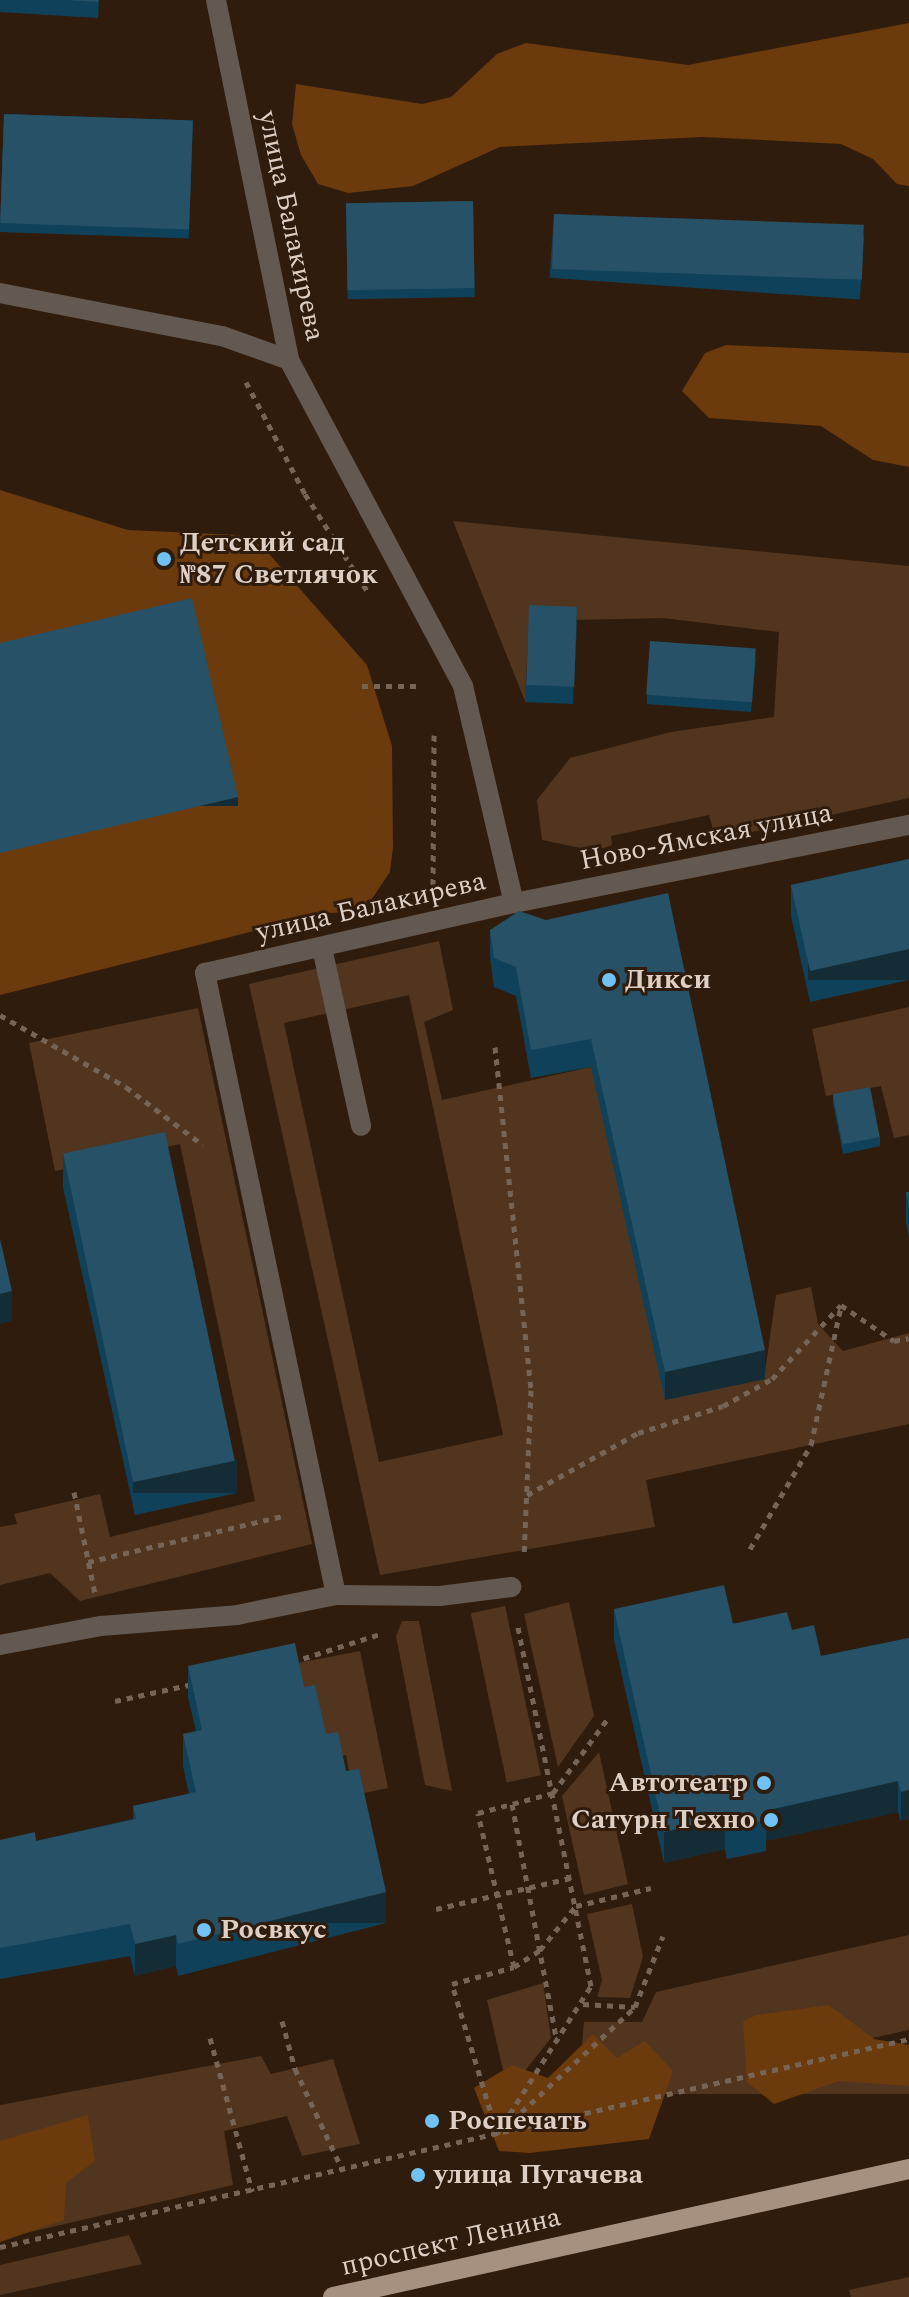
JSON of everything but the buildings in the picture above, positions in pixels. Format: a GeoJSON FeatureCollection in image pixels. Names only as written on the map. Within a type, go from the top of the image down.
{"type":"FeatureCollection","features":[{"type":"Feature","properties":{"kind":"main road","name":"проспект Ленина"},"geometry":{"type":"LineString","coordinates":[[333,2297],[909,2169]]}},
{"type":"Feature","properties":{"kind":"street","name":"улица Балакирева"},"geometry":{"type":"LineString","coordinates":[[216,0],[289,360],[463,686],[514,903],[205,973],[336,1595]]}},
{"type":"Feature","properties":{"kind":"street"},"geometry":{"type":"LineString","coordinates":[[0,293],[222,336],[289,360]]}},
{"type":"Feature","properties":{"kind":"street","name":"Ново-Ямская улица"},"geometry":{"type":"LineString","coordinates":[[514,903],[909,825]]}},
{"type":"Feature","properties":{"kind":"street"},"geometry":{"type":"LineString","coordinates":[[322,948],[361,1126]]}},
{"type":"Feature","properties":{"kind":"street"},"geometry":{"type":"LineString","coordinates":[[0,1645],[101,1626],[237,1615],[336,1595],[440,1596],[511,1587]]}},
{"type":"Feature","properties":{"kind":"path"},"geometry":{"type":"LineString","coordinates":[[362,686],[463,686]]}},
{"type":"Feature","properties":{"kind":"path"},"geometry":{"type":"LineString","coordinates":[[0,1015],[126,1087],[249,1179]]}},
{"type":"Feature","properties":{"kind":"path"},"geometry":{"type":"LineString","coordinates":[[495,1047],[531,1390],[523,1564],[511,1587]]}},
{"type":"Feature","properties":{"kind":"path"},"geometry":{"type":"LineString","coordinates":[[526,1496],[638,1433],[723,1406],[772,1379],[841,1305]]}},
{"type":"Feature","properties":{"kind":"path"},"geometry":{"type":"LineString","coordinates":[[841,1305],[894,1341],[909,1338]]}},
{"type":"Feature","properties":{"kind":"path"},"geometry":{"type":"LineString","coordinates":[[750,1549],[811,1445],[841,1305]]}},
{"type":"Feature","properties":{"kind":"path"},"geometry":{"type":"LineString","coordinates":[[74,1492],[101,1626]]}},
{"type":"Feature","properties":{"kind":"path"},"geometry":{"type":"LineString","coordinates":[[88,1562],[318,1508]]}},
{"type":"Feature","properties":{"kind":"path"},"geometry":{"type":"LineString","coordinates":[[497,2134],[583,2004],[591,1986],[518,1626]]}},
{"type":"Feature","properties":{"kind":"path"},"geometry":{"type":"LineString","coordinates":[[285,1664],[380,1634]]}},
{"type":"Feature","properties":{"kind":"path"},"geometry":{"type":"LineString","coordinates":[[115,1701],[208,1681]]}},
{"type":"Feature","properties":{"kind":"path"},"geometry":{"type":"LineString","coordinates":[[514,1967],[478,1813],[553,1793],[609,1717]]}},
{"type":"Feature","properties":{"kind":"path"},"geometry":{"type":"LineString","coordinates":[[512,1804],[557,2042]]}},
{"type":"Feature","properties":{"kind":"path"},"geometry":{"type":"LineString","coordinates":[[436,1909],[570,1878]]}},
{"type":"Feature","properties":{"kind":"path"},"geometry":{"type":"LineString","coordinates":[[497,2134],[452,1984],[514,1967],[540,1950],[576,1906],[651,1888]]}},
{"type":"Feature","properties":{"kind":"path"},"geometry":{"type":"LineString","coordinates":[[497,2134],[635,2007],[663,1936]]}},
{"type":"Feature","properties":{"kind":"path"},"geometry":{"type":"LineString","coordinates":[[583,2004],[635,2007]]}},
{"type":"Feature","properties":{"kind":"path"},"geometry":{"type":"LineString","coordinates":[[282,2021],[295,2069],[343,2171]]}},
{"type":"Feature","properties":{"kind":"path"},"geometry":{"type":"LineString","coordinates":[[210,2038],[252,2191]]}},
{"type":"Feature","properties":{"kind":"path"},"geometry":{"type":"LineString","coordinates":[[0,2247],[343,2171],[909,2039]]}},
{"type":"Feature","properties":{"kind":"shaded area"},"geometry":{"type":"Polygon","coordinates":[[[909,23],[909,186],[897,184],[873,159],[841,144],[703,137],[500,147],[413,186],[348,193],[318,184],[301,155],[292,124],[296,84],[422,104],[451,97],[497,54],[526,43],[688,65],[909,23]]]}},
{"type":"Feature","properties":{"kind":"shaded area"},"geometry":{"type":"Polygon","coordinates":[[[726,345],[909,353],[909,467],[873,460],[821,426],[709,418],[682,391],[705,353],[726,345]]]}},
{"type":"Feature","properties":{"kind":"shaded area","name":"Детский сад №87 Светлячок"},"geometry":{"type":"Polygon","coordinates":[[[0,490],[128,530],[238,535],[262,546],[367,665],[392,746],[393,847],[390,872],[363,912],[326,913],[0,995],[0,490]]]}},
{"type":"Feature","properties":{"kind":"shaded area"},"geometry":{"type":"Polygon","coordinates":[[[453,521],[909,566],[909,798],[716,840],[709,815],[611,836],[612,845],[595,851],[542,840],[537,800],[570,758],[671,732],[774,717],[779,632],[663,618],[529,621],[525,701],[453,521]]]}},
{"type":"Feature","properties":{"kind":"shaded area"},"geometry":{"type":"Polygon","coordinates":[[[439,941],[453,1010],[424,1022],[442,1100],[591,1067],[764,1379],[776,1295],[811,1287],[818,1324],[843,1351],[909,1333],[909,1424],[646,1480],[655,1527],[380,1575],[249,984],[439,941]],[[409,995],[284,1023],[379,1462],[503,1435],[409,995]]]}},
{"type":"Feature","properties":{"kind":"shaded area"},"geometry":{"type":"Polygon","coordinates":[[[909,1007],[909,1135],[894,1138],[881,1086],[826,1096],[812,1029],[909,1007]]]}},
{"type":"Feature","properties":{"kind":"shaded area"},"geometry":{"type":"Polygon","coordinates":[[[198,1008],[312,1544],[80,1601],[50,1573],[0,1585],[0,1527],[17,1524],[14,1514],[100,1494],[110,1537],[255,1501],[180,1144],[55,1171],[29,1043],[198,1008]]]}},
{"type":"Feature","properties":{"kind":"shaded area"},"geometry":{"type":"Polygon","coordinates":[[[569,1602],[594,1716],[558,1767],[524,1614],[569,1602]]]}},
{"type":"Feature","properties":{"kind":"shaded area"},"geometry":{"type":"Polygon","coordinates":[[[505,1606],[541,1775],[507,1782],[471,1613],[505,1606]]]}},
{"type":"Feature","properties":{"kind":"shaded area"},"geometry":{"type":"Polygon","coordinates":[[[402,1621],[419,1621],[452,1791],[425,1785],[396,1636],[402,1621]]]}},
{"type":"Feature","properties":{"kind":"shaded area"},"geometry":{"type":"Polygon","coordinates":[[[360,1651],[388,1788],[354,1795],[346,1755],[331,1758],[308,1709],[298,1663],[360,1651]]]}},
{"type":"Feature","properties":{"kind":"shaded area"},"geometry":{"type":"Polygon","coordinates":[[[599,1752],[628,1884],[584,1895],[562,1796],[599,1752]]]}},
{"type":"Feature","properties":{"kind":"shaded area"},"geometry":{"type":"Polygon","coordinates":[[[632,1904],[643,1957],[630,1998],[597,1997],[602,1980],[587,1914],[632,1904]]]}},
{"type":"Feature","properties":{"kind":"shaded area"},"geometry":{"type":"Polygon","coordinates":[[[909,1935],[909,2030],[577,2102],[584,2022],[642,2022],[656,1992],[909,1935]]]}},
{"type":"Feature","properties":{"kind":"shaded area"},"geometry":{"type":"Polygon","coordinates":[[[543,1983],[551,2038],[508,2092],[487,2000],[543,1983]]]}},
{"type":"Feature","properties":{"kind":"shaded area"},"geometry":{"type":"Polygon","coordinates":[[[829,2005],[874,2039],[909,2045],[909,2086],[839,2081],[774,2104],[747,2082],[743,2022],[756,2015],[829,2005]]]}},
{"type":"Feature","properties":{"kind":"shaded area"},"geometry":{"type":"Polygon","coordinates":[[[593,2034],[617,2058],[645,2041],[673,2071],[649,2139],[530,2153],[499,2151],[474,2088],[512,2065],[548,2078],[593,2034]]]}},
{"type":"Feature","properties":{"kind":"shaded area"},"geometry":{"type":"Polygon","coordinates":[[[261,2056],[271,2074],[333,2059],[360,2144],[302,2156],[287,2116],[224,2131],[233,2185],[0,2239],[0,2105],[261,2056]]]}},
{"type":"Feature","properties":{"kind":"shaded area"},"geometry":{"type":"Polygon","coordinates":[[[613,2057],[909,2057],[909,2094],[613,2094],[613,2057]]]}},
{"type":"Feature","properties":{"kind":"shaded area"},"geometry":{"type":"Polygon","coordinates":[[[88,2115],[95,2161],[66,2183],[64,2220],[0,2242],[0,2141],[88,2115]]]}},
{"type":"Feature","properties":{"kind":"shaded area"},"geometry":{"type":"Polygon","coordinates":[[[129,2235],[142,2264],[0,2295],[0,2265],[129,2235]]]}},
{"type":"Feature","properties":{"kind":"shaded area"},"geometry":{"type":"Polygon","coordinates":[[[909,2277],[909,2297],[851,2297],[849,2290],[909,2277]]]}},
{"type":"Feature","properties":{"kind":"place","name":"Детский сад №87 Светлячок"},"geometry":{"type":"Point","coordinates":[164,559]}},
{"type":"Feature","properties":{"kind":"place","name":"Дикси"},"geometry":{"type":"Point","coordinates":[609,980]}},
{"type":"Feature","properties":{"kind":"place","name":"Автотеатр"},"geometry":{"type":"Point","coordinates":[764,1783]}},
{"type":"Feature","properties":{"kind":"place","name":"Сатурн Техно"},"geometry":{"type":"Point","coordinates":[771,1820]}},
{"type":"Feature","properties":{"kind":"place","name":"Росвкус"},"geometry":{"type":"Point","coordinates":[204,1930]}},
{"type":"Feature","properties":{"kind":"place","name":"Роспечать"},"geometry":{"type":"Point","coordinates":[432,2121]}},
{"type":"Feature","properties":{"kind":"place","name":"улица Пугачева"},"geometry":{"type":"Point","coordinates":[418,2175]}}]}
